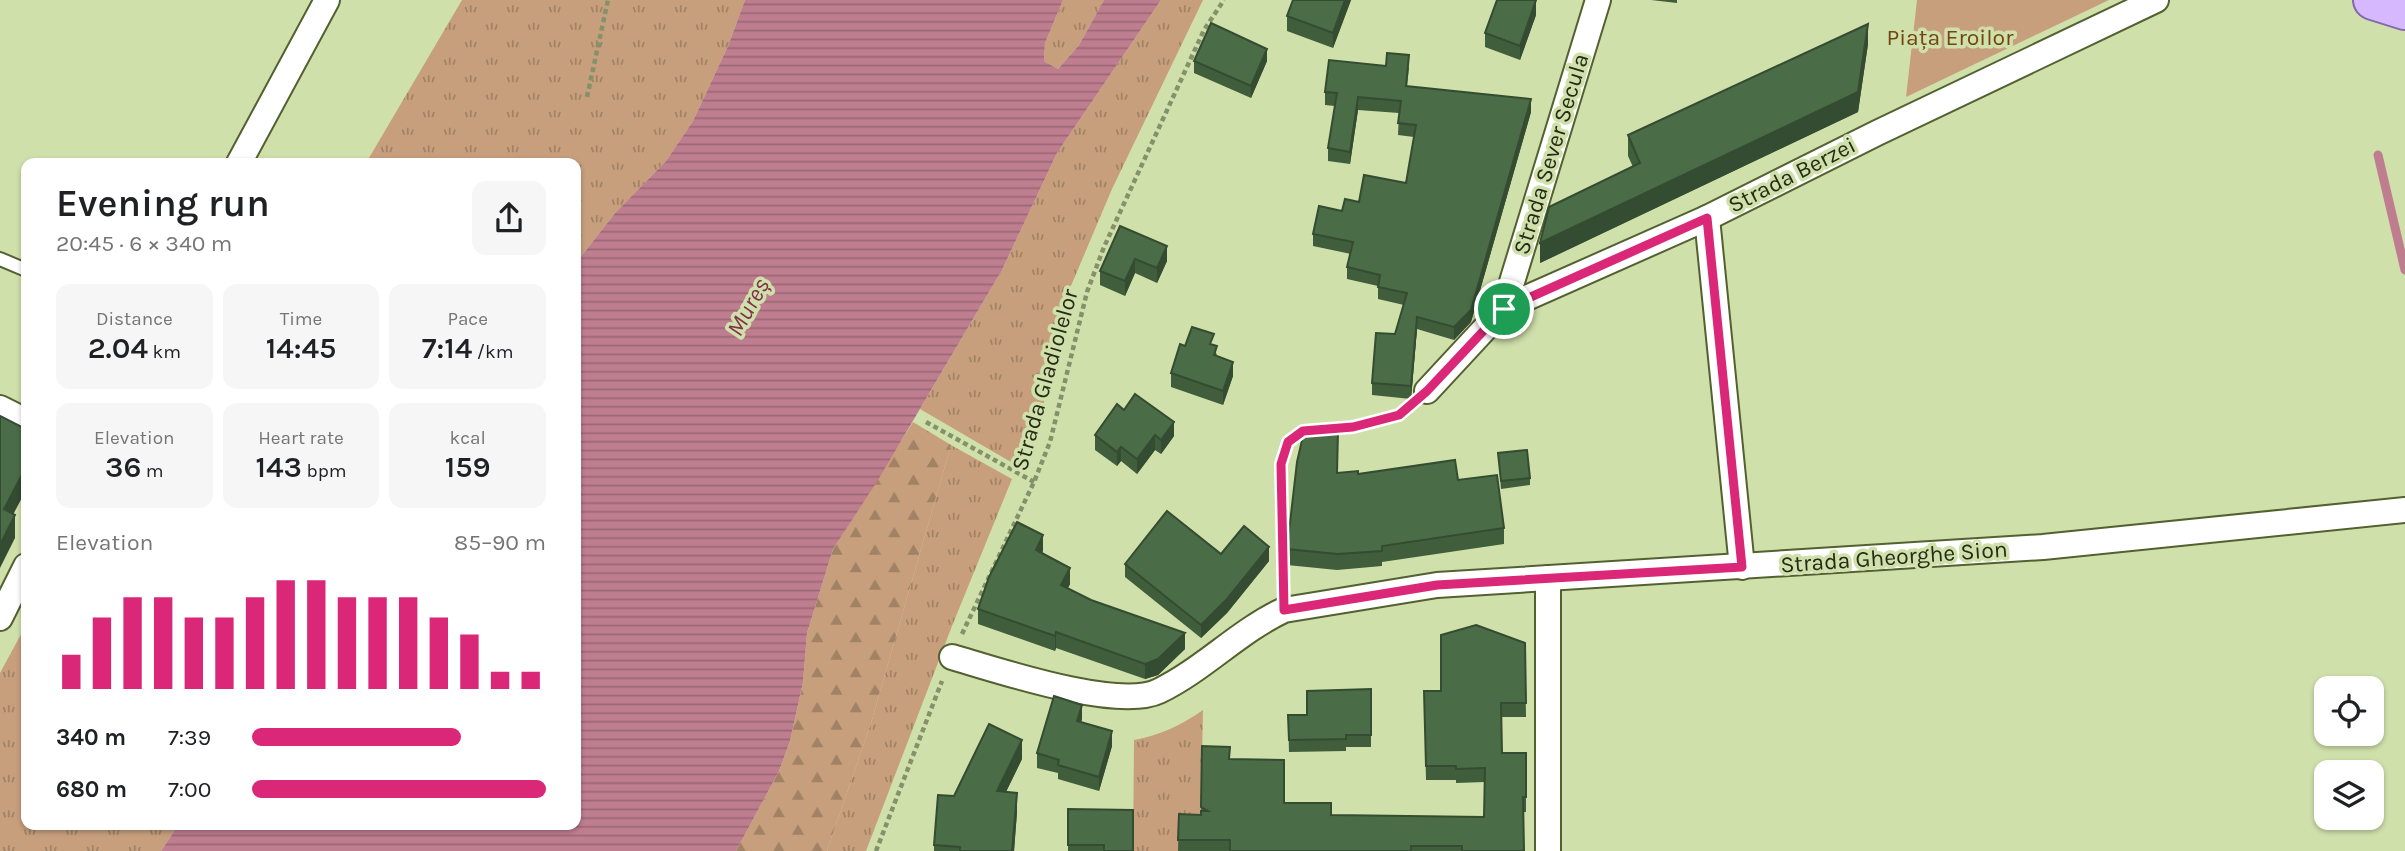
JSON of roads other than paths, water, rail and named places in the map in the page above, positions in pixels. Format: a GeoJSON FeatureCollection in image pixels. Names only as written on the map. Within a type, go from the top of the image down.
{"type":"FeatureCollection","features":[{"type":"Feature","properties":{"kind":"main road"},"geometry":{"type":"LineString","coordinates":[[2373,0],[2405,10]]}},
{"type":"Feature","properties":{"kind":"street"},"geometry":{"type":"LineString","coordinates":[[242,158],[327,0]]}},
{"type":"Feature","properties":{"kind":"street","name":"Strada Sever Secula"},"geometry":{"type":"LineString","coordinates":[[1504,309],[1598,0]]}},
{"type":"Feature","properties":{"kind":"street","name":"Strada Berzei"},"geometry":{"type":"LineString","coordinates":[[1427,391],[1504,309],[1707,218],[1877,132],[2156,0]]}},
{"type":"Feature","properties":{"kind":"street"},"geometry":{"type":"LineString","coordinates":[[1707,218],[1742,567]]}},
{"type":"Feature","properties":{"kind":"street"},"geometry":{"type":"LineString","coordinates":[[0,408],[21,418]]}},
{"type":"Feature","properties":{"kind":"street","name":"Strada Gheorghe Sion"},"geometry":{"type":"LineString","coordinates":[[952,657],[1075,689],[1128,697],[1146,696],[1181,678],[1263,620],[1284,610],[1437,585],[2043,547],[2405,510]]}},
{"type":"Feature","properties":{"kind":"street"},"geometry":{"type":"LineString","coordinates":[[0,618],[21,576]]}},
{"type":"Feature","properties":{"kind":"street"},"geometry":{"type":"LineString","coordinates":[[1548,578],[1548,851]]}},
{"type":"Feature","properties":{"kind":"lane"},"geometry":{"type":"LineString","coordinates":[[0,260],[21,268]]}},
{"type":"Feature","properties":{"kind":"water","name":"Mureș"},"geometry":{"type":"Polygon","coordinates":[[[745,0],[1063,0],[1045,43],[1044,61],[1058,69],[1079,45],[1104,0],[1161,0],[1057,153],[1002,270],[878,480],[833,549],[807,633],[803,682],[790,741],[779,771],[736,851],[161,851],[175,830],[581,830],[581,257],[615,213],[666,161],[693,121],[728,46],[745,0]]]}},
{"type":"Feature","properties":{"kind":"waterway"},"geometry":{"type":"LineString","coordinates":[[2378,155],[2405,270]]}},
{"type":"Feature","properties":{"kind":"park label","name":"Piața Eroilor"},"geometry":{"type":"Point","coordinates":[1950,37]}}]}
